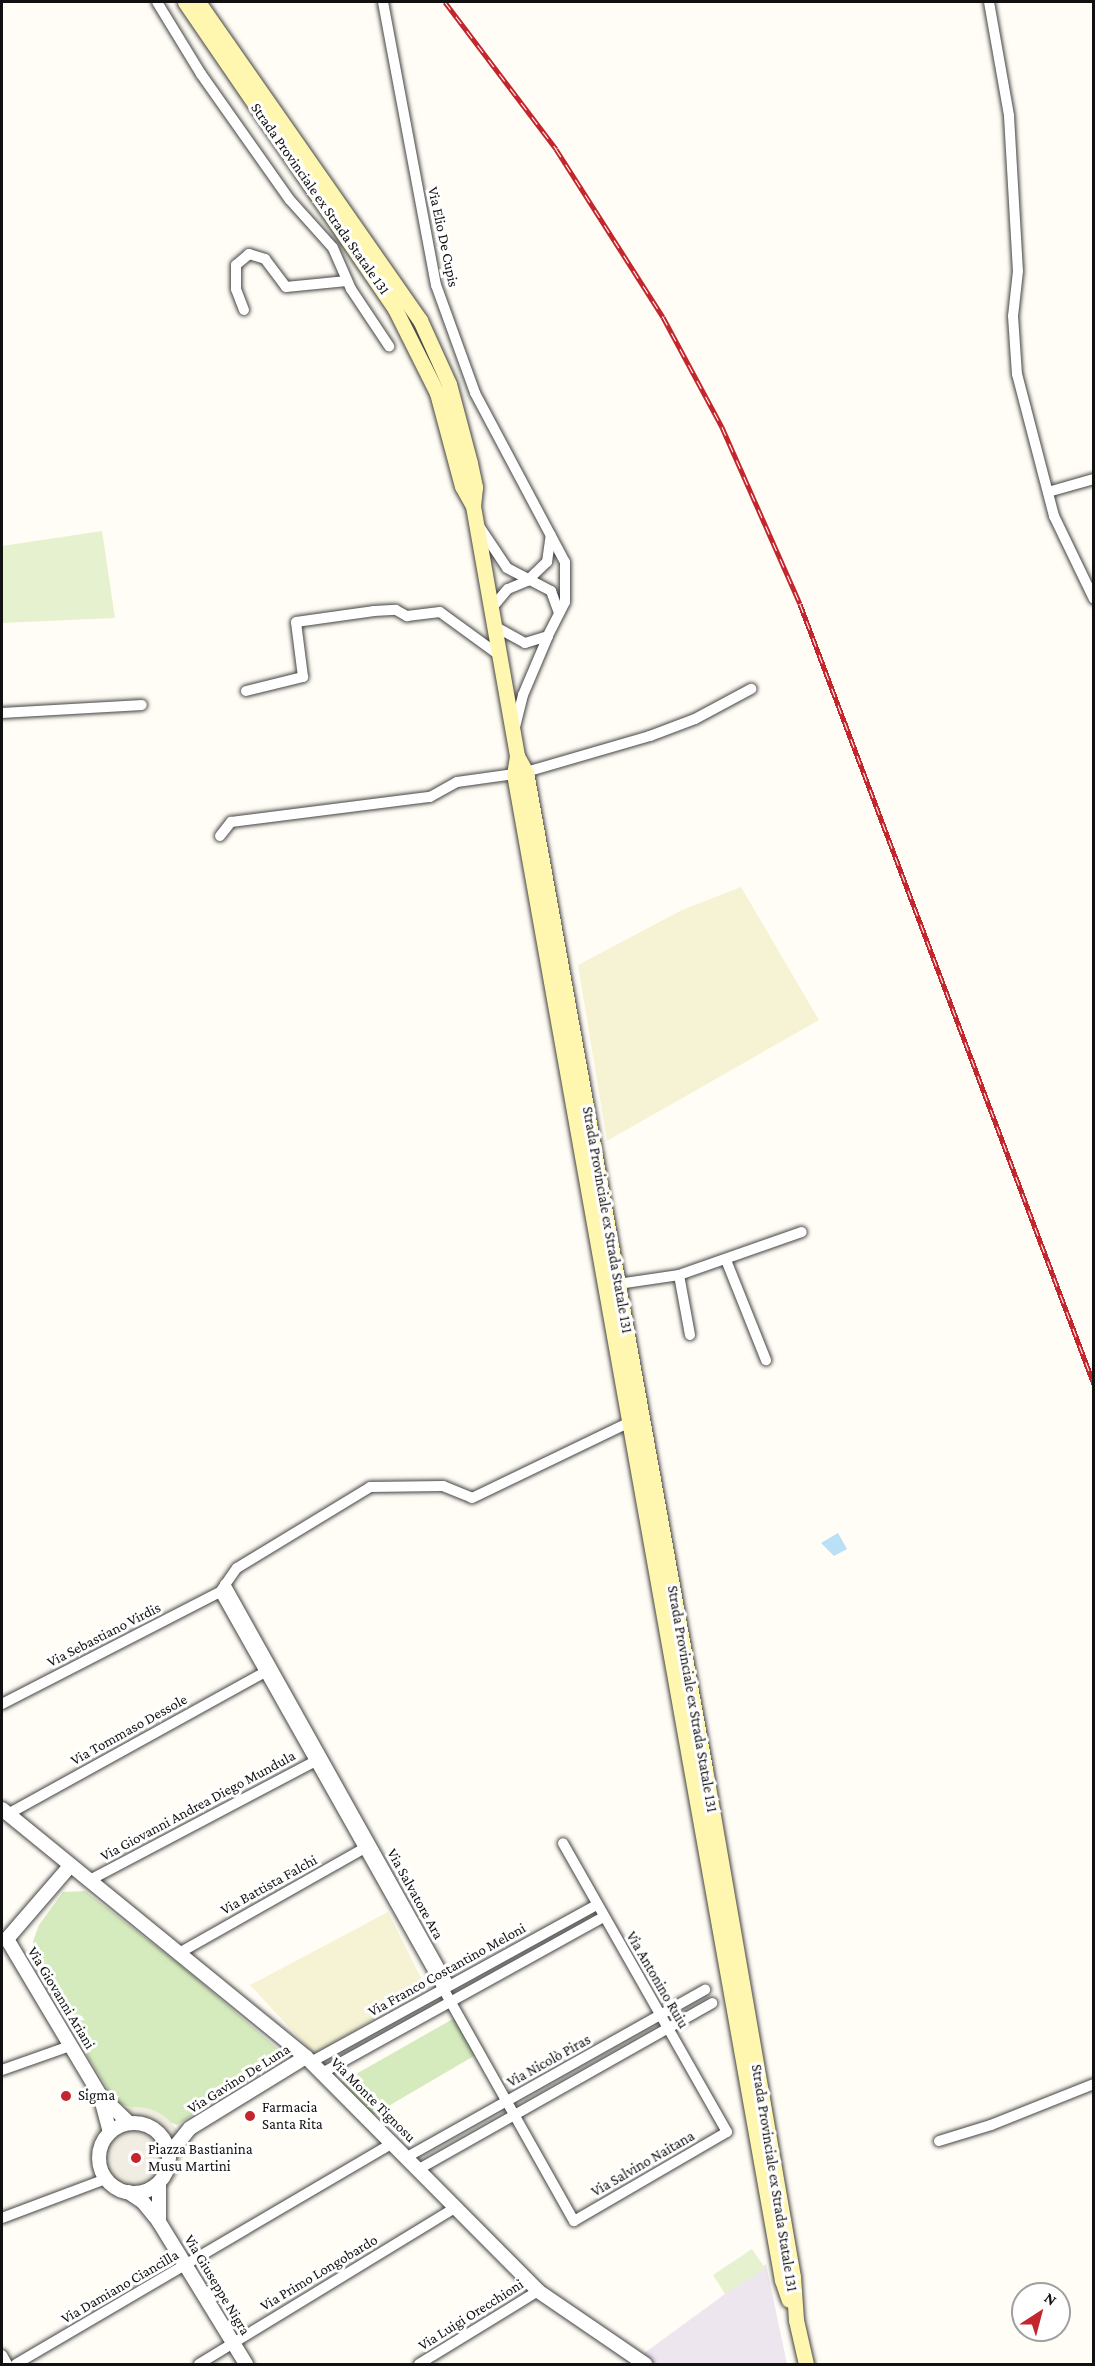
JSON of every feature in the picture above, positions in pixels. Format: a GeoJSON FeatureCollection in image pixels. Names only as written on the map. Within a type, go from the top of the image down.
{"type":"FeatureCollection","features":[{"type":"Feature","properties":{"kind":"main road","name":"Strada Provinciale ex Strada Statale 131"},"geometry":{"type":"LineString","coordinates":[[184,2],[345,230],[404,324],[437,393],[462,486],[474,514],[514,734],[630,1422],[782,2280],[796,2320]]}},
{"type":"Feature","properties":{"kind":"main road","name":"Strada Provinciale ex Strada Statale 131"},"geometry":{"type":"LineString","coordinates":[[198,2],[420,320],[449,384],[476,487],[474,514]]}},
{"type":"Feature","properties":{"kind":"main road","name":"Strada Provinciale ex Strada Statale 131"},"geometry":{"type":"LineString","coordinates":[[520,773],[618,1284],[789,2254],[796,2320]]}},
{"type":"Feature","properties":{"kind":"main road"},"geometry":{"type":"LineString","coordinates":[[796,2320],[806,2364]]}},
{"type":"Feature","properties":{"kind":"street"},"geometry":{"type":"LineString","coordinates":[[157,2],[201,74],[290,200],[333,248],[347,281],[388,346]]}},
{"type":"Feature","properties":{"kind":"street","name":"Via Elio De Cupis"},"geometry":{"type":"LineString","coordinates":[[383,2],[436,285],[475,393],[550,529],[565,562],[567,584],[559,617],[548,636],[523,695],[514,734]]}},
{"type":"Feature","properties":{"kind":"street"},"geometry":{"type":"LineString","coordinates":[[989,2],[1009,116],[1018,271],[1013,316],[1017,374],[1054,516],[1094,599]]}},
{"type":"Feature","properties":{"kind":"street"},"geometry":{"type":"LineString","coordinates":[[244,310],[236,289],[236,265],[249,254],[265,259],[286,287],[347,281]]}},
{"type":"Feature","properties":{"kind":"street"},"geometry":{"type":"LineString","coordinates":[[1048,492],[1094,479]]}},
{"type":"Feature","properties":{"kind":"street"},"geometry":{"type":"LineString","coordinates":[[474,514],[507,568],[527,581],[551,591],[558,603],[559,617]]}},
{"type":"Feature","properties":{"kind":"street"},"geometry":{"type":"LineString","coordinates":[[491,609],[507,589],[527,581],[547,562],[550,529]]}},
{"type":"Feature","properties":{"kind":"street"},"geometry":{"type":"LineString","coordinates":[[246,691],[303,677],[296,622],[374,611],[396,610],[407,616],[440,612],[499,654]]}},
{"type":"Feature","properties":{"kind":"street"},"geometry":{"type":"LineString","coordinates":[[494,626],[525,643],[548,636]]}},
{"type":"Feature","properties":{"kind":"street"},"geometry":{"type":"LineString","coordinates":[[220,836],[231,822],[430,797],[457,782],[520,773],[650,736],[695,719],[751,689]]}},
{"type":"Feature","properties":{"kind":"street"},"geometry":{"type":"LineString","coordinates":[[2,713],[142,705]]}},
{"type":"Feature","properties":{"kind":"street"},"geometry":{"type":"LineString","coordinates":[[618,1284],[679,1275],[802,1232]]}},
{"type":"Feature","properties":{"kind":"street"},"geometry":{"type":"LineString","coordinates":[[726,1260],[766,1360]]}},
{"type":"Feature","properties":{"kind":"street"},"geometry":{"type":"LineString","coordinates":[[679,1275],[690,1335]]}},
{"type":"Feature","properties":{"kind":"street","name":"Via Sebastiano Virdis"},"geometry":{"type":"LineString","coordinates":[[2,1704],[222,1588],[237,1568],[370,1487],[443,1486],[472,1498],[630,1422]]}},
{"type":"Feature","properties":{"kind":"street","name":"Via Salvatore Ara"},"geometry":{"type":"LineString","coordinates":[[222,1588],[266,1672],[318,1759]]}},
{"type":"Feature","properties":{"kind":"street","name":"Via Salvatore Ara"},"geometry":{"type":"LineString","coordinates":[[222,1588],[577,2220]]}},
{"type":"Feature","properties":{"kind":"street","name":"Via Tommaso Dessole"},"geometry":{"type":"LineString","coordinates":[[5,1811],[266,1672]]}},
{"type":"Feature","properties":{"kind":"street","name":"Via Giovanni Andrea Diego Mundula"},"geometry":{"type":"LineString","coordinates":[[88,1881],[318,1759]]}},
{"type":"Feature","properties":{"kind":"street","name":"Via Monte Tignosu"},"geometry":{"type":"LineString","coordinates":[[5,1811],[88,1881],[182,1952],[308,2059],[538,2291],[637,2362]]}},
{"type":"Feature","properties":{"kind":"street","name":"Via Antonino Ruiu"},"geometry":{"type":"LineString","coordinates":[[563,1843],[596,1905],[727,2132]]}},
{"type":"Feature","properties":{"kind":"street","name":"Via Battista Falchi"},"geometry":{"type":"LineString","coordinates":[[182,1952],[367,1847]]}},
{"type":"Feature","properties":{"kind":"street","name":"Via Giovanni Ariani"},"geometry":{"type":"LineString","coordinates":[[70,1866],[4,1939],[100,2095],[129,2123]]}},
{"type":"Feature","properties":{"kind":"street","name":"Via Franco Costantino Meloni"},"geometry":{"type":"LineString","coordinates":[[308,2059],[446,1988],[596,1905]]}},
{"type":"Feature","properties":{"kind":"street","name":"Via Franco Costantino Meloni"},"geometry":{"type":"LineString","coordinates":[[322,2073],[603,1917]]}},
{"type":"Feature","properties":{"kind":"street","name":"Via Nicolò Piras"},"geometry":{"type":"LineString","coordinates":[[407,2157],[661,2017],[705,1990]]}},
{"type":"Feature","properties":{"kind":"street","name":"Via Nicolò Piras"},"geometry":{"type":"LineString","coordinates":[[419,2169],[712,2003]]}},
{"type":"Feature","properties":{"kind":"street"},"geometry":{"type":"LineString","coordinates":[[2,2070],[70,2046]]}},
{"type":"Feature","properties":{"kind":"street","name":"Via Gavino De Luna"},"geometry":{"type":"LineString","coordinates":[[190,2128],[308,2059]]}},
{"type":"Feature","properties":{"kind":"street"},"geometry":{"type":"LineString","coordinates":[[939,2141],[991,2125],[1094,2084]]}},
{"type":"Feature","properties":{"kind":"street","name":"Via Giovanni Ariani"},"geometry":{"type":"LineString","coordinates":[[100,2095],[110,2132]]}},
{"type":"Feature","properties":{"kind":"street"},"geometry":{"type":"LineString","coordinates":[[129,2123],[140,2123],[159,2132],[190,2128],[169,2154],[165,2174],[159,2182],[145,2191],[128,2192],[106,2179],[100,2150],[110,2132],[129,2123]]}},
{"type":"Feature","properties":{"kind":"street"},"geometry":{"type":"LineString","coordinates":[[159,2132],[169,2154]]}},
{"type":"Feature","properties":{"kind":"street","name":"Via Salvino Naitana"},"geometry":{"type":"LineString","coordinates":[[577,2220],[727,2132]]}},
{"type":"Feature","properties":{"kind":"street","name":"Via Damiano Ciancilla"},"geometry":{"type":"LineString","coordinates":[[16,2364],[392,2143]]}},
{"type":"Feature","properties":{"kind":"street"},"geometry":{"type":"LineString","coordinates":[[2,2218],[106,2179]]}},
{"type":"Feature","properties":{"kind":"street"},"geometry":{"type":"LineString","coordinates":[[159,2182],[159,2222]]}},
{"type":"Feature","properties":{"kind":"street","name":"Via Giuseppe Nigra"},"geometry":{"type":"LineString","coordinates":[[128,2192],[143,2202],[159,2222],[246,2364]]}},
{"type":"Feature","properties":{"kind":"street","name":"Via Primo Longobardo"},"geometry":{"type":"LineString","coordinates":[[198,2364],[456,2207]]}},
{"type":"Feature","properties":{"kind":"street","name":"Via Luigi Orecchioni"},"geometry":{"type":"LineString","coordinates":[[419,2364],[538,2291]]}},
{"type":"Feature","properties":{"kind":"street"},"geometry":{"type":"LineString","coordinates":[[2,2355],[7,2364]]}},
{"type":"Feature","properties":{"kind":"shaded area"},"geometry":{"type":"Polygon","coordinates":[[[741,887],[819,1020],[607,1141],[578,965],[682,910],[741,887]]]}},
{"type":"Feature","properties":{"kind":"shaded area"},"geometry":{"type":"Polygon","coordinates":[[[388,1912],[426,1988],[314,2054],[250,1985],[388,1912]]]}},
{"type":"Feature","properties":{"kind":"shaded area","name":"Piazza Bastianina Musu Martini"},"geometry":{"type":"Polygon","coordinates":[[[127,2107],[145,2107],[170,2120],[180,2136],[183,2154],[180,2172],[170,2188],[145,2201],[127,2201],[102,2188],[89,2163],[89,2145],[102,2120],[127,2107]]]}},
{"type":"Feature","properties":{"kind":"shaded area"},"geometry":{"type":"Polygon","coordinates":[[[766,2264],[787,2364],[656,2364],[643,2354],[766,2264]]]}},
{"type":"Feature","properties":{"kind":"green space"},"geometry":{"type":"Polygon","coordinates":[[[102,531],[115,618],[2,623],[2,546],[102,531]]]}},
{"type":"Feature","properties":{"kind":"green space"},"geometry":{"type":"Polygon","coordinates":[[[85,1891],[185,1969],[284,2054],[177,2125],[116,2102],[48,1992],[33,1956],[33,1941],[39,1925],[63,1892],[85,1891]]]}},
{"type":"Feature","properties":{"kind":"green space"},"geometry":{"type":"Polygon","coordinates":[[[458,2016],[479,2053],[368,2118],[335,2086],[458,2016]]]}},
{"type":"Feature","properties":{"kind":"green space"},"geometry":{"type":"Polygon","coordinates":[[[752,2249],[765,2268],[725,2294],[713,2275],[752,2249]]]}},
{"type":"Feature","properties":{"kind":"water"},"geometry":{"type":"Polygon","coordinates":[[[838,1533],[847,1549],[834,1556],[821,1543],[838,1533]]]}},
{"type":"Feature","properties":{"kind":"railway"},"geometry":{"type":"LineString","coordinates":[[445,2],[556,149],[663,317],[722,427],[800,604],[1094,1384]]}},
{"type":"Feature","properties":{"kind":"place","name":"Sigma"},"geometry":{"type":"Point","coordinates":[66,2096]}},
{"type":"Feature","properties":{"kind":"place","name":"Farmacia Santa Rita"},"geometry":{"type":"Point","coordinates":[250,2116]}},
{"type":"Feature","properties":{"kind":"place","name":"Piazza Bastianina Musu Martini"},"geometry":{"type":"Point","coordinates":[136,2158]}}]}
